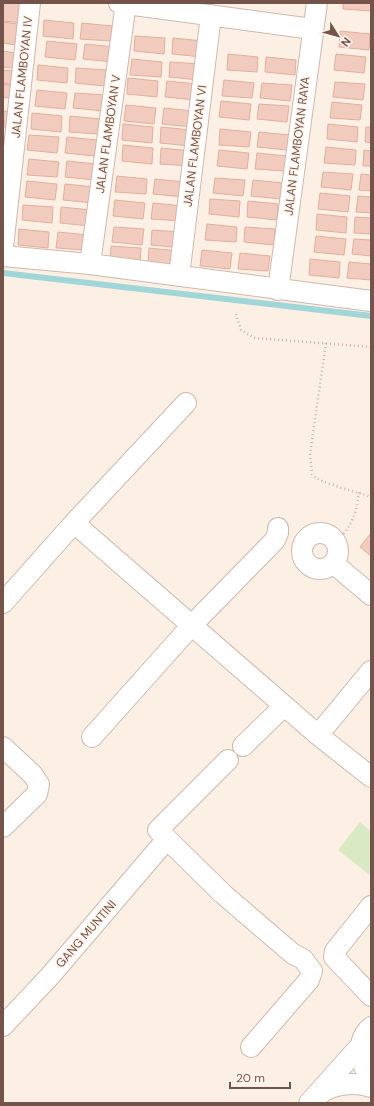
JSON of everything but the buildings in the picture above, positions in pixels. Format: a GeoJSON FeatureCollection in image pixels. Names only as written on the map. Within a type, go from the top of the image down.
{"type":"FeatureCollection","features":[{"type":"Feature","properties":{"kind":"street","name":"JALAN FLAMBOYAN IV"},"geometry":{"type":"LineString","coordinates":[[3,246],[30,3]]}},
{"type":"Feature","properties":{"kind":"street"},"geometry":{"type":"LineString","coordinates":[[124,3],[312,29]]}},
{"type":"Feature","properties":{"kind":"street","name":"JALAN FLAMBOYAN V"},"geometry":{"type":"LineString","coordinates":[[90,264],[124,3]]}},
{"type":"Feature","properties":{"kind":"street","name":"JALAN FLAMBOYAN RAYA"},"geometry":{"type":"LineString","coordinates":[[278,290],[312,29],[317,3]]}},
{"type":"Feature","properties":{"kind":"street","name":"JALAN FLAMBOYAN VI"},"geometry":{"type":"LineString","coordinates":[[179,276],[211,15]]}},
{"type":"Feature","properties":{"kind":"street"},"geometry":{"type":"LineString","coordinates":[[3,256],[90,264],[278,290],[371,301]]}},
{"type":"Feature","properties":{"kind":"street"},"geometry":{"type":"LineString","coordinates":[[3,603],[74,523],[186,403]]}},
{"type":"Feature","properties":{"kind":"street"},"geometry":{"type":"LineString","coordinates":[[74,523],[284,706],[371,777]]}},
{"type":"Feature","properties":{"kind":"street"},"geometry":{"type":"LineString","coordinates":[[92,737],[192,625],[275,540],[278,533],[278,528]]}},
{"type":"Feature","properties":{"kind":"street"},"geometry":{"type":"LineString","coordinates":[[312,534],[326,534],[332,537],[336,543],[337,550],[333,563],[320,569],[313,568],[307,564],[302,552],[303,545],[312,534]]}},
{"type":"Feature","properties":{"kind":"street"},"geometry":{"type":"LineString","coordinates":[[333,563],[371,595]]}},
{"type":"Feature","properties":{"kind":"street"},"geometry":{"type":"LineString","coordinates":[[318,735],[371,671]]}},
{"type":"Feature","properties":{"kind":"street"},"geometry":{"type":"LineString","coordinates":[[243,746],[284,706]]}},
{"type":"Feature","properties":{"kind":"street"},"geometry":{"type":"LineString","coordinates":[[3,747],[33,775],[39,784],[37,794],[3,827]]}},
{"type":"Feature","properties":{"kind":"street"},"geometry":{"type":"LineString","coordinates":[[228,760],[159,828],[159,832],[223,894],[292,954],[303,960],[312,971],[309,980],[251,1047]]}},
{"type":"Feature","properties":{"kind":"street","name":"GANG MUNTINI"},"geometry":{"type":"LineString","coordinates":[[3,1026],[50,976],[167,839]]}},
{"type":"Feature","properties":{"kind":"street"},"geometry":{"type":"LineString","coordinates":[[371,906],[335,951],[334,957],[371,996]]}},
{"type":"Feature","properties":{"kind":"street"},"geometry":{"type":"LineString","coordinates":[[309,1103],[361,1045],[371,1027]]}},
{"type":"Feature","properties":{"kind":"street"},"geometry":{"type":"LineString","coordinates":[[361,1045],[361,1060],[364,1070],[371,1079]]}},
{"type":"Feature","properties":{"kind":"street"},"geometry":{"type":"LineString","coordinates":[[309,1103],[323,1091],[336,1086],[350,1084],[371,1087]]}},
{"type":"Feature","properties":{"kind":"path"},"geometry":{"type":"LineString","coordinates":[[236,314],[241,330],[256,338],[371,347]]}},
{"type":"Feature","properties":{"kind":"path"},"geometry":{"type":"LineString","coordinates":[[326,343],[310,454],[312,474],[324,483],[359,492],[371,497]]}},
{"type":"Feature","properties":{"kind":"path"},"geometry":{"type":"LineString","coordinates":[[336,543],[353,521],[357,510],[359,492]]}},
{"type":"Feature","properties":{"kind":"green space"},"geometry":{"type":"Polygon","coordinates":[[[360,822],[371,831],[371,876],[338,850],[360,822]]]}},
{"type":"Feature","properties":{"kind":"waterway"},"geometry":{"type":"LineString","coordinates":[[3,273],[371,316]]}}]}
